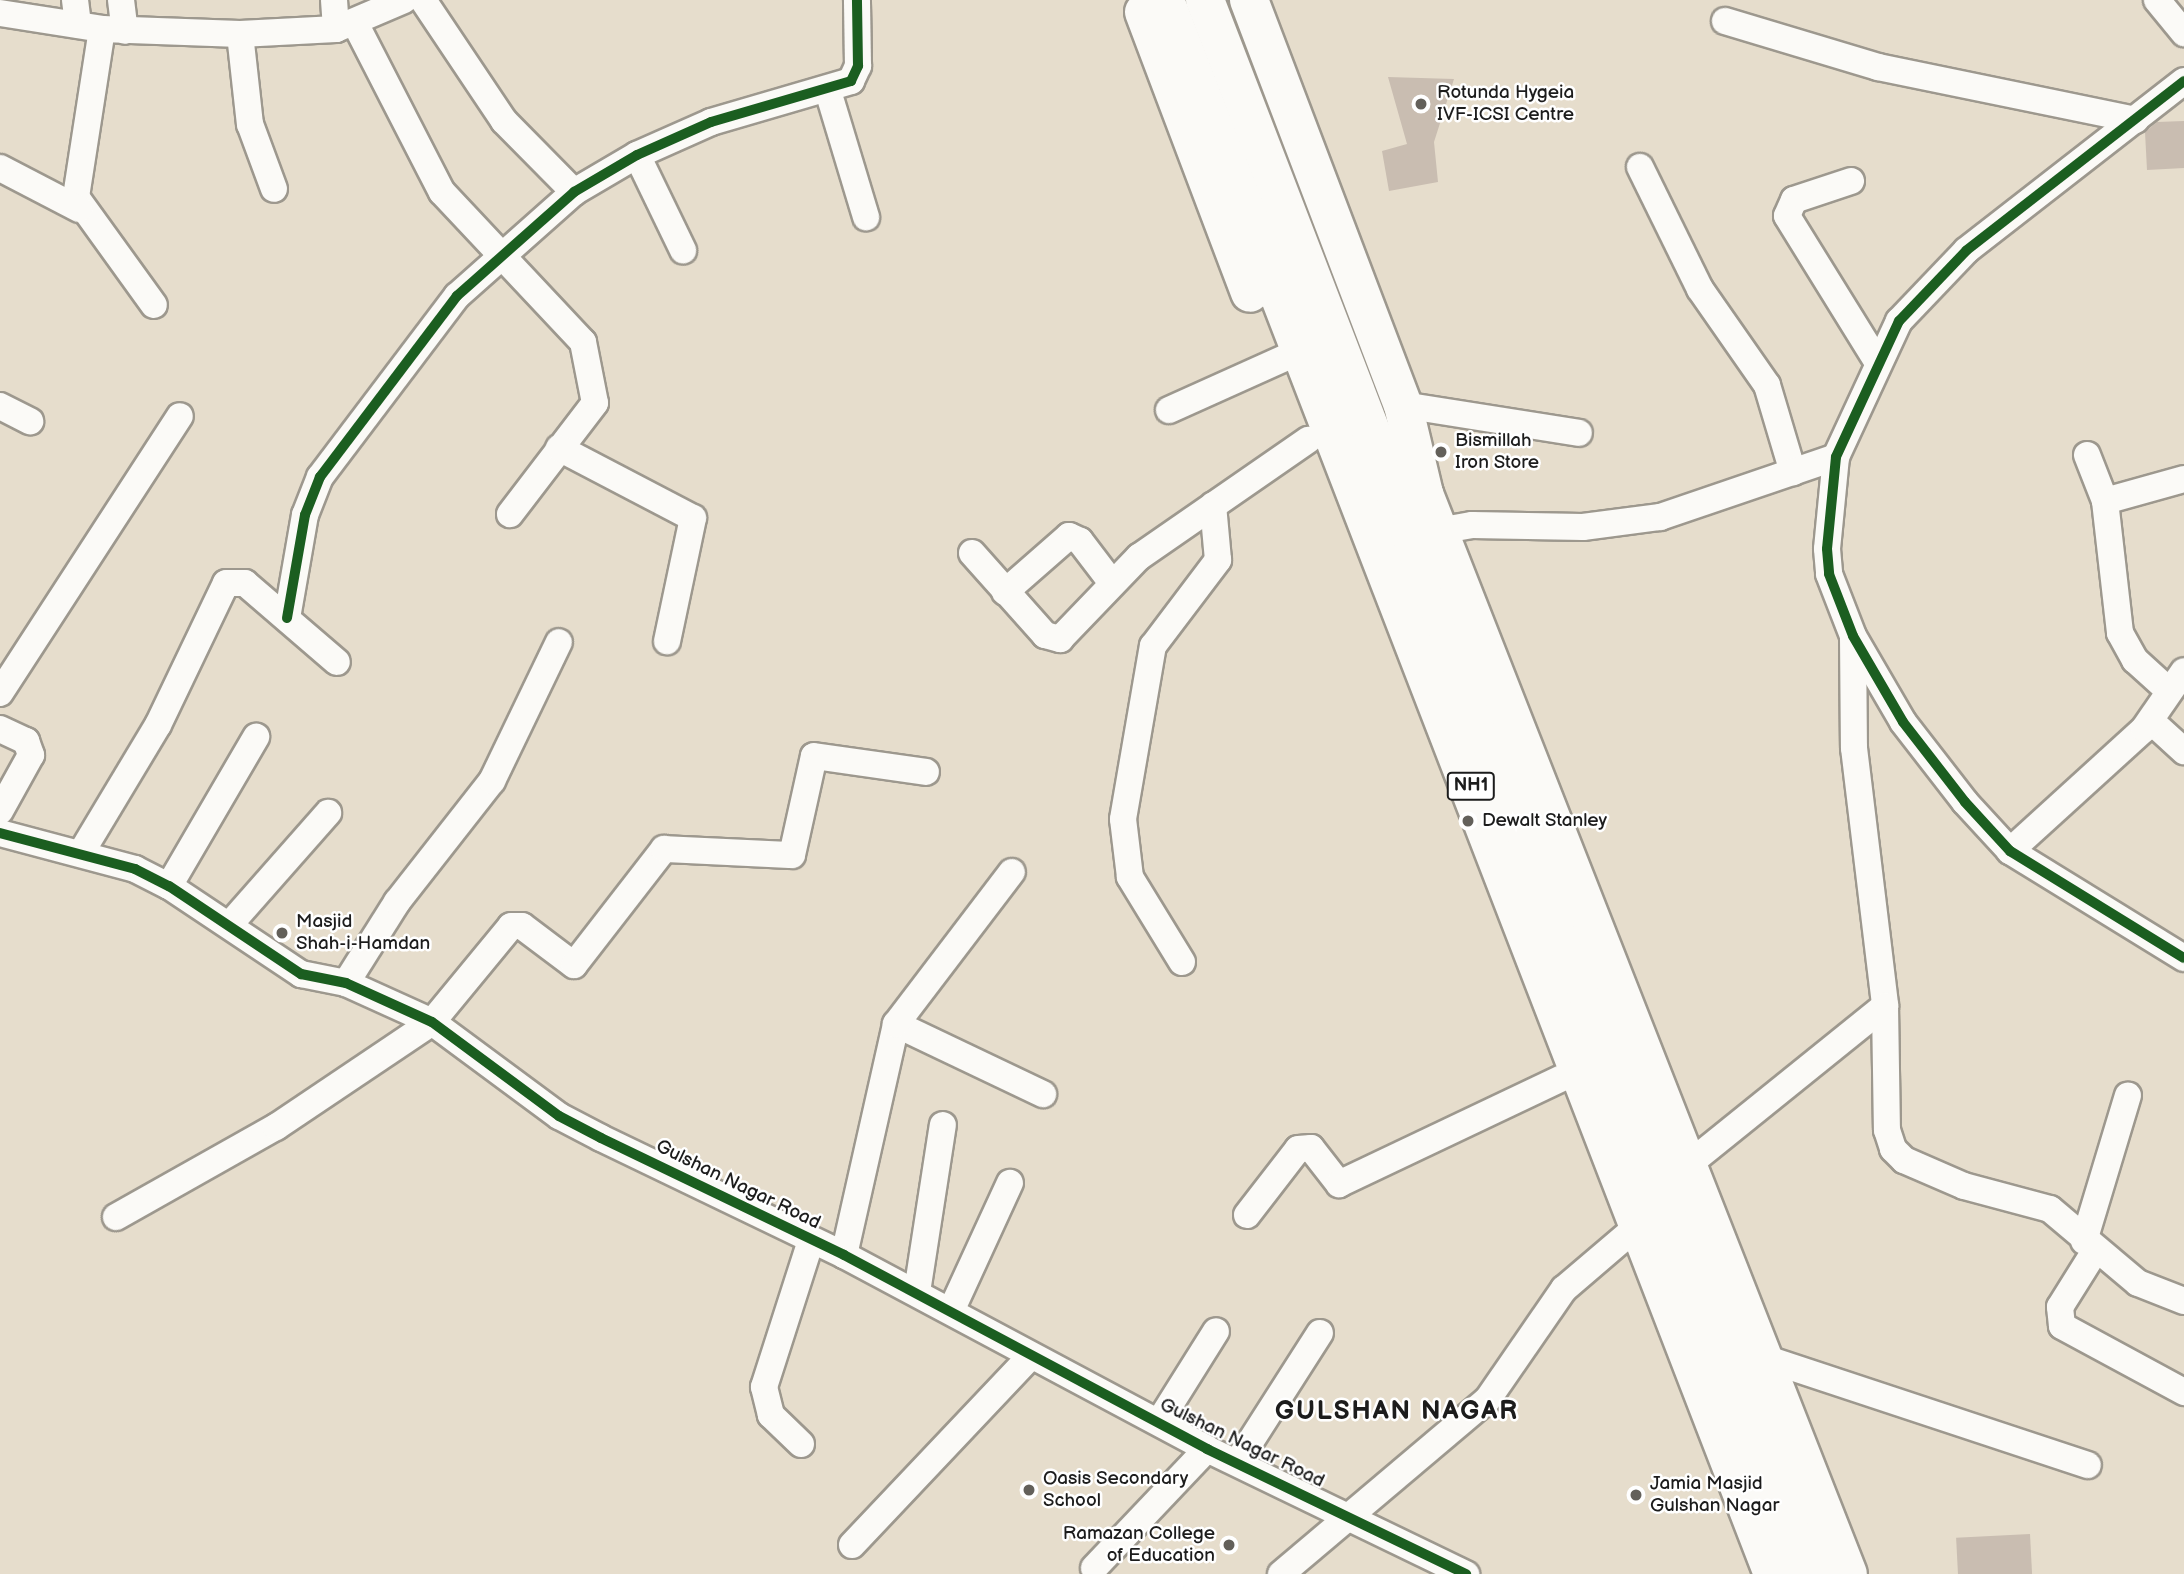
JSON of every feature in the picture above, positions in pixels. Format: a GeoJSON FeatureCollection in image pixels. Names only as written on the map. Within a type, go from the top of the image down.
{"type":"FeatureCollection","features":[{"type":"Feature","properties":{"kind":"highway"},"geometry":{"type":"LineString","coordinates":[[1140,0],[1162,74],[1289,357],[1308,440],[1379,600],[1560,1079],[1631,1232],[1746,1574]]}},
{"type":"Feature","properties":{"kind":"highway","name":"NH1"},"geometry":{"type":"LineString","coordinates":[[1165,0],[1289,357],[1631,1232],[1773,1574]]}},
{"type":"Feature","properties":{"kind":"highway","name":"NH1"},"geometry":{"type":"LineString","coordinates":[[1205,0],[1424,538],[1811,1574]]}},
{"type":"Feature","properties":{"kind":"highway"},"geometry":{"type":"LineString","coordinates":[[1249,0],[1403,405],[1424,494],[1424,538],[1689,1164],[1848,1574]]}},
{"type":"Feature","properties":{"kind":"street"},"geometry":{"type":"LineString","coordinates":[[79,209],[75,171],[95,21],[121,0]]}},
{"type":"Feature","properties":{"kind":"street"},"geometry":{"type":"LineString","coordinates":[[334,0],[345,26],[426,168],[457,211],[583,342],[595,403],[510,514]]}},
{"type":"Feature","properties":{"kind":"street"},"geometry":{"type":"LineString","coordinates":[[0,13],[240,34],[345,26],[404,0]]}},
{"type":"Feature","properties":{"kind":"street"},"geometry":{"type":"LineString","coordinates":[[423,0],[489,102],[574,192]]}},
{"type":"Feature","properties":{"kind":"street"},"geometry":{"type":"LineString","coordinates":[[287,618],[305,515],[332,456],[434,323],[500,256],[574,192],[637,155],[711,122],[828,91],[856,75],[857,0]]}},
{"type":"Feature","properties":{"kind":"street"},"geometry":{"type":"LineString","coordinates":[[2157,0],[2184,33]]}},
{"type":"Feature","properties":{"kind":"street"},"geometry":{"type":"LineString","coordinates":[[1725,21],[1878,67],[2144,114],[2184,112]]}},
{"type":"Feature","properties":{"kind":"street"},"geometry":{"type":"LineString","coordinates":[[240,34],[250,124],[274,188]]}},
{"type":"Feature","properties":{"kind":"street"},"geometry":{"type":"LineString","coordinates":[[2184,81],[1940,274],[1899,321],[1836,457],[1829,574],[1853,636],[1930,759],[2010,851],[2184,958]]}},
{"type":"Feature","properties":{"kind":"street"},"geometry":{"type":"LineString","coordinates":[[828,91],[866,217]]}},
{"type":"Feature","properties":{"kind":"street"},"geometry":{"type":"LineString","coordinates":[[637,155],[682,250]]}},
{"type":"Feature","properties":{"kind":"street"},"geometry":{"type":"LineString","coordinates":[[1640,167],[1700,289],[1766,385],[1793,472]]}},
{"type":"Feature","properties":{"kind":"street"},"geometry":{"type":"LineString","coordinates":[[0,168],[79,209],[154,305]]}},
{"type":"Feature","properties":{"kind":"street"},"geometry":{"type":"LineString","coordinates":[[1851,181],[1794,200],[1787,216],[1878,363]]}},
{"type":"Feature","properties":{"kind":"street"},"geometry":{"type":"LineString","coordinates":[[1169,410],[1289,357]]}},
{"type":"Feature","properties":{"kind":"street"},"geometry":{"type":"LineString","coordinates":[[1403,405],[1580,433]]}},
{"type":"Feature","properties":{"kind":"street"},"geometry":{"type":"LineString","coordinates":[[0,407],[30,421]]}},
{"type":"Feature","properties":{"kind":"street"},"geometry":{"type":"LineString","coordinates":[[0,692],[180,416]]}},
{"type":"Feature","properties":{"kind":"street"},"geometry":{"type":"LineString","coordinates":[[972,553],[1045,635],[1060,639],[1112,583],[1213,505],[1308,440]]}},
{"type":"Feature","properties":{"kind":"street"},"geometry":{"type":"LineString","coordinates":[[559,448],[693,518],[667,641]]}},
{"type":"Feature","properties":{"kind":"street"},"geometry":{"type":"LineString","coordinates":[[2010,851],[2151,721],[2176,680],[2135,660],[2120,633],[2105,501],[2087,455]]}},
{"type":"Feature","properties":{"kind":"street"},"geometry":{"type":"LineString","coordinates":[[1424,538],[1472,525],[1583,527],[1660,517],[1836,457]]}},
{"type":"Feature","properties":{"kind":"street"},"geometry":{"type":"LineString","coordinates":[[2105,501],[2184,479]]}},
{"type":"Feature","properties":{"kind":"street"},"geometry":{"type":"LineString","coordinates":[[1182,962],[1130,877],[1124,819],[1153,646],[1218,559],[1213,505]]}},
{"type":"Feature","properties":{"kind":"street"},"geometry":{"type":"LineString","coordinates":[[1005,592],[1069,537],[1080,541],[1112,583]]}},
{"type":"Feature","properties":{"kind":"street"},"geometry":{"type":"LineString","coordinates":[[81,853],[158,725],[226,583],[245,583],[337,662]]}},
{"type":"Feature","properties":{"kind":"street"},"geometry":{"type":"LineString","coordinates":[[1853,636],[1854,748],[1885,1006],[1887,1130],[1893,1149],[1904,1160],[1964,1186],[2050,1209],[2090,1246],[2138,1283],[2184,1301]]}},
{"type":"Feature","properties":{"kind":"street"},"geometry":{"type":"LineString","coordinates":[[346,983],[397,902],[492,781],[559,642]]}},
{"type":"Feature","properties":{"kind":"street"},"geometry":{"type":"LineString","coordinates":[[2151,721],[2184,751]]}},
{"type":"Feature","properties":{"kind":"street"},"geometry":{"type":"LineString","coordinates":[[0,729],[26,741],[31,755],[1,830]]}},
{"type":"Feature","properties":{"kind":"street"},"geometry":{"type":"LineString","coordinates":[[169,886],[256,737]]}},
{"type":"Feature","properties":{"kind":"street"},"geometry":{"type":"LineString","coordinates":[[116,1217],[276,1127],[432,1022],[511,926],[527,930],[567,965],[579,963],[664,849],[792,855],[814,756],[926,772]]}},
{"type":"Feature","properties":{"kind":"street"},"geometry":{"type":"LineString","coordinates":[[231,923],[328,813]]}},
{"type":"Feature","properties":{"kind":"street","name":"Gulshan Nagar Road"},"geometry":{"type":"LineString","coordinates":[[1,830],[81,853],[169,886],[231,923],[301,974],[346,983],[432,1022],[559,1116],[917,1292],[1030,1357],[1159,1422],[1206,1449],[1238,1461],[1466,1574]]}},
{"type":"Feature","properties":{"kind":"street"},"geometry":{"type":"LineString","coordinates":[[844,1255],[896,1024],[1012,872]]}},
{"type":"Feature","properties":{"kind":"street"},"geometry":{"type":"LineString","coordinates":[[1689,1164],[1885,1006]]}},
{"type":"Feature","properties":{"kind":"street"},"geometry":{"type":"LineString","coordinates":[[896,1024],[1044,1094]]}},
{"type":"Feature","properties":{"kind":"street"},"geometry":{"type":"LineString","coordinates":[[1247,1215],[1298,1149],[1311,1148],[1339,1184],[1560,1079]]}},
{"type":"Feature","properties":{"kind":"street"},"geometry":{"type":"LineString","coordinates":[[2128,1095],[2090,1246],[2060,1307],[2062,1325],[2184,1392]]}},
{"type":"Feature","properties":{"kind":"street"},"geometry":{"type":"LineString","coordinates":[[917,1292],[943,1125]]}},
{"type":"Feature","properties":{"kind":"street"},"geometry":{"type":"LineString","coordinates":[[951,1311],[1010,1183]]}},
{"type":"Feature","properties":{"kind":"street"},"geometry":{"type":"LineString","coordinates":[[1281,1574],[1348,1514],[1488,1399],[1564,1289],[1631,1232]]}},
{"type":"Feature","properties":{"kind":"street"},"geometry":{"type":"LineString","coordinates":[[801,1444],[771,1415],[764,1387],[811,1241]]}},
{"type":"Feature","properties":{"kind":"street"},"geometry":{"type":"LineString","coordinates":[[1159,1422],[1216,1331]]}},
{"type":"Feature","properties":{"kind":"street"},"geometry":{"type":"LineString","coordinates":[[1238,1461],[1320,1333]]}},
{"type":"Feature","properties":{"kind":"street"},"geometry":{"type":"LineString","coordinates":[[852,1545],[1030,1357]]}},
{"type":"Feature","properties":{"kind":"street"},"geometry":{"type":"LineString","coordinates":[[1764,1358],[2088,1465]]}},
{"type":"Feature","properties":{"kind":"street"},"geometry":{"type":"LineString","coordinates":[[1094,1568],[1206,1449]]}},
{"type":"Feature","properties":{"kind":"building"},"geometry":{"type":"Polygon","coordinates":[[[1388,77],[1454,79],[1434,142],[1438,182],[1389,191],[1382,151],[1407,144],[1388,77]]]}},
{"type":"Feature","properties":{"kind":"building"},"geometry":{"type":"Polygon","coordinates":[[[2184,121],[2184,168],[2147,170],[2145,132],[2157,122],[2184,121]]]}},
{"type":"Feature","properties":{"kind":"building"},"geometry":{"type":"Polygon","coordinates":[[[2030,1534],[2032,1574],[1958,1574],[1956,1538],[2030,1534]]]}},
{"type":"Feature","properties":{"kind":"cycle path"},"geometry":{"type":"LineString","coordinates":[[287,618],[305,515],[320,477],[457,296],[574,192],[637,155],[711,122],[851,81],[858,66],[857,0]]}},
{"type":"Feature","properties":{"kind":"cycle path"},"geometry":{"type":"LineString","coordinates":[[2184,81],[1966,251],[1899,321],[1836,457],[1827,549],[1829,574],[1853,636],[1903,722],[1965,802],[2010,851],[2184,958]]}},
{"type":"Feature","properties":{"kind":"cycle path"},"geometry":{"type":"LineString","coordinates":[[0,833],[135,869],[169,886],[301,974],[346,983],[432,1022],[559,1116],[844,1255],[1207,1449],[1466,1574]]}},
{"type":"Feature","properties":{"kind":"place","name":"Rotunda Hygeia IVF-ICSI Centre"},"geometry":{"type":"Point","coordinates":[1421,104]}},
{"type":"Feature","properties":{"kind":"place","name":"Bismillah Iron Store"},"geometry":{"type":"Point","coordinates":[1441,452]}},
{"type":"Feature","properties":{"kind":"place","name":"Dewalt Stanley"},"geometry":{"type":"Point","coordinates":[1468,821]}},
{"type":"Feature","properties":{"kind":"place","name":"Masjid Shah-i-Hamdan"},"geometry":{"type":"Point","coordinates":[282,933]}},
{"type":"Feature","properties":{"kind":"place","name":"Oasis Secondary School"},"geometry":{"type":"Point","coordinates":[1029,1490]}},
{"type":"Feature","properties":{"kind":"place","name":"Jamia Masjid Gulshan Nagar"},"geometry":{"type":"Point","coordinates":[1636,1495]}},
{"type":"Feature","properties":{"kind":"place","name":"Ramazan College of Education"},"geometry":{"type":"Point","coordinates":[1229,1545]}},
{"type":"Feature","properties":{"kind":"district","name":"GULSHAN NAGAR"},"geometry":{"type":"Point","coordinates":[1397,1412]}}]}
